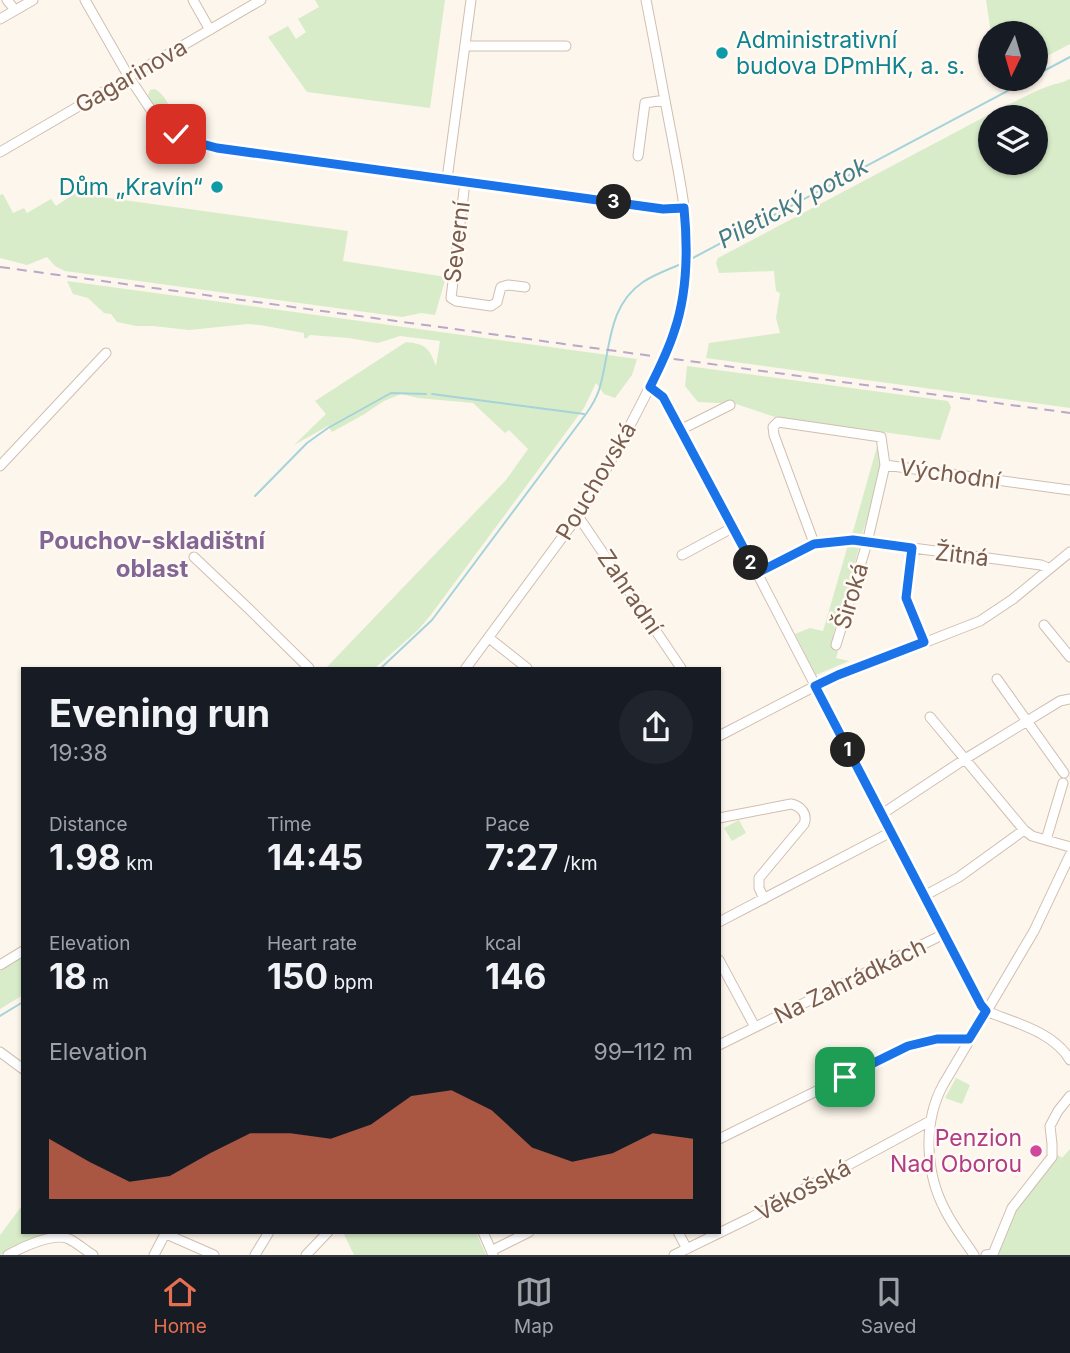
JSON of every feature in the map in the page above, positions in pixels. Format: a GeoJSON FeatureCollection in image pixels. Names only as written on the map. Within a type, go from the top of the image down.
{"type":"FeatureCollection","features":[{"type":"Feature","properties":{"kind":"street"},"geometry":{"type":"LineString","coordinates":[[7,0],[15,10]]}},
{"type":"Feature","properties":{"kind":"street"},"geometry":{"type":"LineString","coordinates":[[0,19],[33,0]]}},
{"type":"Feature","properties":{"kind":"street","name":"Severní"},"geometry":{"type":"LineString","coordinates":[[86,0],[149,108],[176,134],[199,144],[663,209],[684,208]]}},
{"type":"Feature","properties":{"kind":"street"},"geometry":{"type":"LineString","coordinates":[[193,0],[210,30]]}},
{"type":"Feature","properties":{"kind":"street","name":"Gagarinova"},"geometry":{"type":"LineString","coordinates":[[0,152],[261,0]]}},
{"type":"Feature","properties":{"kind":"street","name":"Severní"},"geometry":{"type":"LineString","coordinates":[[447,179],[471,0]]}},
{"type":"Feature","properties":{"kind":"street"},"geometry":{"type":"LineString","coordinates":[[646,0],[684,208]]}},
{"type":"Feature","properties":{"kind":"street"},"geometry":{"type":"LineString","coordinates":[[465,46],[566,47]]}},
{"type":"Feature","properties":{"kind":"street"},"geometry":{"type":"LineString","coordinates":[[638,156],[645,103],[665,100]]}},
{"type":"Feature","properties":{"kind":"street","name":"Severní"},"geometry":{"type":"LineString","coordinates":[[465,182],[451,298],[491,306],[497,302],[501,286],[525,287]]}},
{"type":"Feature","properties":{"kind":"street","name":"Pouchovská"},"geometry":{"type":"LineString","coordinates":[[468,667],[594,492],[650,387],[674,332],[680,309],[686,273],[684,208]]}},
{"type":"Feature","properties":{"kind":"street"},"geometry":{"type":"LineString","coordinates":[[0,466],[107,353]]}},
{"type":"Feature","properties":{"kind":"street"},"geometry":{"type":"LineString","coordinates":[[650,387],[663,397],[981,1005],[986,1011],[1045,1035],[1068,1054]]}},
{"type":"Feature","properties":{"kind":"street"},"geometry":{"type":"LineString","coordinates":[[680,430],[730,405]]}},
{"type":"Feature","properties":{"kind":"street","name":"Východní"},"geometry":{"type":"LineString","coordinates":[[814,544],[774,435],[773,427],[778,422],[881,437],[885,465],[1070,490]]}},
{"type":"Feature","properties":{"kind":"street","name":"Široká"},"geometry":{"type":"LineString","coordinates":[[836,645],[867,543],[885,465]]}},
{"type":"Feature","properties":{"kind":"street","name":"Zahradní"},"geometry":{"type":"LineString","coordinates":[[578,516],[680,667]]}},
{"type":"Feature","properties":{"kind":"street"},"geometry":{"type":"LineString","coordinates":[[682,555],[733,528]]}},
{"type":"Feature","properties":{"kind":"street","name":"Žitná"},"geometry":{"type":"LineString","coordinates":[[757,573],[814,544],[853,540],[1048,568]]}},
{"type":"Feature","properties":{"kind":"street"},"geometry":{"type":"LineString","coordinates":[[912,548],[906,598],[924,642]]}},
{"type":"Feature","properties":{"kind":"street"},"geometry":{"type":"LineString","coordinates":[[721,734],[838,675],[989,616],[1070,552]]}},
{"type":"Feature","properties":{"kind":"street"},"geometry":{"type":"LineString","coordinates":[[194,557],[308,667]]}},
{"type":"Feature","properties":{"kind":"street"},"geometry":{"type":"LineString","coordinates":[[1044,625],[1070,657]]}},
{"type":"Feature","properties":{"kind":"street"},"geometry":{"type":"LineString","coordinates":[[489,638],[526,667]]}},
{"type":"Feature","properties":{"kind":"street"},"geometry":{"type":"LineString","coordinates":[[997,679],[1064,778],[1045,840]]}},
{"type":"Feature","properties":{"kind":"street"},"geometry":{"type":"LineString","coordinates":[[882,814],[1027,721],[1060,701],[1070,699]]}},
{"type":"Feature","properties":{"kind":"street"},"geometry":{"type":"LineString","coordinates":[[930,717],[1024,830],[1032,836],[1070,847]]}},
{"type":"Feature","properties":{"kind":"street"},"geometry":{"type":"LineString","coordinates":[[721,818],[794,804],[801,808],[806,820],[804,824],[759,878],[759,888],[764,899]]}},
{"type":"Feature","properties":{"kind":"street"},"geometry":{"type":"LineString","coordinates":[[924,895],[959,877],[1024,830]]}},
{"type":"Feature","properties":{"kind":"street"},"geometry":{"type":"LineString","coordinates":[[721,921],[891,832]]}},
{"type":"Feature","properties":{"kind":"street"},"geometry":{"type":"LineString","coordinates":[[974,1255],[937,1193],[929,1140],[933,1108],[969,1039],[1034,931],[1070,855]]}},
{"type":"Feature","properties":{"kind":"street","name":"Na Zahrádkách"},"geometry":{"type":"LineString","coordinates":[[721,1044],[944,934]]}},
{"type":"Feature","properties":{"kind":"street"},"geometry":{"type":"LineString","coordinates":[[0,965],[21,952]]}},
{"type":"Feature","properties":{"kind":"street","name":"Na Zahrádkách"},"geometry":{"type":"LineString","coordinates":[[721,964],[755,1027]]}},
{"type":"Feature","properties":{"kind":"street"},"geometry":{"type":"LineString","coordinates":[[721,1138],[908,1046],[937,1039],[969,1039]]}},
{"type":"Feature","properties":{"kind":"street"},"geometry":{"type":"LineString","coordinates":[[0,1052],[21,1068]]}},
{"type":"Feature","properties":{"kind":"street"},"geometry":{"type":"LineString","coordinates":[[993,1255],[1012,1208],[1052,1157],[1050,1126],[1070,1096]]}},
{"type":"Feature","properties":{"kind":"street","name":"Věkošská"},"geometry":{"type":"LineString","coordinates":[[721,1232],[930,1121]]}},
{"type":"Feature","properties":{"kind":"street"},"geometry":{"type":"LineString","coordinates":[[154,1255],[165,1234]]}},
{"type":"Feature","properties":{"kind":"street"},"geometry":{"type":"LineString","coordinates":[[168,1234],[214,1255]]}},
{"type":"Feature","properties":{"kind":"street"},"geometry":{"type":"LineString","coordinates":[[255,1255],[267,1234]]}},
{"type":"Feature","properties":{"kind":"street"},"geometry":{"type":"LineString","coordinates":[[306,1255],[326,1234]]}},
{"type":"Feature","properties":{"kind":"street"},"geometry":{"type":"LineString","coordinates":[[485,1234],[492,1253],[525,1234]]}},
{"type":"Feature","properties":{"kind":"street"},"geometry":{"type":"LineString","coordinates":[[679,1234],[687,1249]]}},
{"type":"Feature","properties":{"kind":"street","name":"Věkošská"},"geometry":{"type":"LineString","coordinates":[[674,1255],[717,1234]]}},
{"type":"Feature","properties":{"kind":"street"},"geometry":{"type":"LineString","coordinates":[[8,1255],[25,1245],[75,1236],[80,1247],[93,1255]]}},
{"type":"Feature","properties":{"kind":"green space"},"geometry":{"type":"Polygon","coordinates":[[[315,0],[445,0],[430,108],[307,92],[268,37],[288,26],[296,39],[306,32],[298,19],[319,7],[315,0]]]}},
{"type":"Feature","properties":{"kind":"green space"},"geometry":{"type":"Polygon","coordinates":[[[986,0],[1070,0],[1070,44],[1048,56],[1048,21],[989,21],[986,0]]]}},
{"type":"Feature","properties":{"kind":"green space"},"geometry":{"type":"Polygon","coordinates":[[[1070,79],[1070,408],[706,358],[709,343],[780,333],[776,318],[780,293],[776,291],[774,271],[719,273],[716,263],[718,258],[978,120],[978,175],[1048,175],[1048,105],[1007,105],[1037,91],[1048,91],[1048,86],[1070,79]]]}},
{"type":"Feature","properties":{"kind":"green space"},"geometry":{"type":"Polygon","coordinates":[[[155,89],[168,104],[174,119],[173,126],[147,99],[150,90],[155,89]]]}},
{"type":"Feature","properties":{"kind":"green space"},"geometry":{"type":"Polygon","coordinates":[[[83,188],[87,195],[348,231],[343,261],[446,277],[435,315],[421,313],[402,317],[65,271],[55,266],[47,257],[27,265],[0,258],[0,195],[3,194],[13,213],[24,208],[27,213],[51,199],[56,206],[83,188]]]}},
{"type":"Feature","properties":{"kind":"green space"},"geometry":{"type":"Polygon","coordinates":[[[67,281],[637,359],[632,375],[615,398],[604,394],[596,383],[584,408],[418,630],[376,667],[327,667],[506,480],[528,449],[509,430],[505,433],[473,403],[401,394],[332,432],[328,426],[294,445],[326,414],[315,401],[406,342],[426,348],[436,366],[440,341],[400,336],[378,343],[310,335],[304,338],[304,333],[248,324],[189,330],[136,326],[117,322],[111,314],[104,313],[88,298],[73,294],[67,281]]]}},
{"type":"Feature","properties":{"kind":"green space"},"geometry":{"type":"Polygon","coordinates":[[[687,366],[948,401],[951,407],[940,440],[775,417],[736,404],[698,402],[685,386],[687,366]]]}},
{"type":"Feature","properties":{"kind":"green space"},"geometry":{"type":"Polygon","coordinates":[[[878,443],[884,463],[862,535],[852,535],[878,443]]]}},
{"type":"Feature","properties":{"kind":"green space"},"geometry":{"type":"Polygon","coordinates":[[[848,545],[860,545],[833,635],[842,638],[836,658],[849,661],[816,675],[795,634],[810,628],[823,631],[848,545]]]}},
{"type":"Feature","properties":{"kind":"green space"},"geometry":{"type":"Polygon","coordinates":[[[739,820],[746,833],[732,841],[724,828],[739,820]]]}},
{"type":"Feature","properties":{"kind":"green space"},"geometry":{"type":"Polygon","coordinates":[[[21,958],[21,996],[0,1009],[0,971],[21,958]]]}},
{"type":"Feature","properties":{"kind":"green space"},"geometry":{"type":"Polygon","coordinates":[[[956,1078],[970,1085],[962,1104],[945,1098],[956,1078]]]}},
{"type":"Feature","properties":{"kind":"green space"},"geometry":{"type":"Polygon","coordinates":[[[1070,1149],[1070,1255],[997,1255],[1015,1211],[1057,1156],[1062,1158],[1070,1149]]]}},
{"type":"Feature","properties":{"kind":"green space"},"geometry":{"type":"Polygon","coordinates":[[[21,1207],[21,1234],[67,1234],[22,1244],[0,1255],[0,1235],[21,1207]]]}},
{"type":"Feature","properties":{"kind":"green space"},"geometry":{"type":"Polygon","coordinates":[[[344,1234],[477,1234],[486,1255],[354,1255],[344,1234]]]}},
{"type":"Feature","properties":{"kind":"waterway","name":"Piletický potok"},"geometry":{"type":"LineString","coordinates":[[1048,69],[1070,57]]}},
{"type":"Feature","properties":{"kind":"waterway","name":"Piletický potok"},"geometry":{"type":"LineString","coordinates":[[691,259],[1007,91]]}},
{"type":"Feature","properties":{"kind":"waterway","name":"Piletický potok"},"geometry":{"type":"LineString","coordinates":[[382,667],[432,620],[590,409],[599,390],[612,331],[622,304],[643,282],[683,263]]}},
{"type":"Feature","properties":{"kind":"waterway"},"geometry":{"type":"LineString","coordinates":[[255,496],[307,443],[328,428],[391,393],[426,394]]}},
{"type":"Feature","properties":{"kind":"waterway"},"geometry":{"type":"LineString","coordinates":[[432,394],[584,414]]}},
{"type":"Feature","properties":{"kind":"waterway","name":"Piletický potok"},"geometry":{"type":"LineString","coordinates":[[0,1016],[21,1003]]}},
{"type":"Feature","properties":{"kind":"railway"},"geometry":{"type":"LineString","coordinates":[[0,267],[1070,413]]}},
{"type":"Feature","properties":{"kind":"place","name":"Administrativní budova DPmHK, a. s."},"geometry":{"type":"Point","coordinates":[722,53]}},
{"type":"Feature","properties":{"kind":"place","name":"Dům „Kravín“"},"geometry":{"type":"Point","coordinates":[217,187]}},
{"type":"Feature","properties":{"kind":"place","name":"Penzion Nad Oborou"},"geometry":{"type":"Point","coordinates":[1036,1151]}},
{"type":"Feature","properties":{"kind":"district","name":"Pouchov-skladištní oblast"},"geometry":{"type":"Point","coordinates":[152,555]}},
{"type":"Feature","properties":{"kind":"route"},"geometry":{"type":"LineString","coordinates":[[176,134],[217,148],[663,209],[684,208],[687,249],[680,309],[664,358],[650,387],[663,397],[757,573],[814,544],[853,540],[912,548],[906,598],[924,642],[815,686],[986,1011],[969,1039],[937,1039],[908,1046],[845,1077]]}}]}
